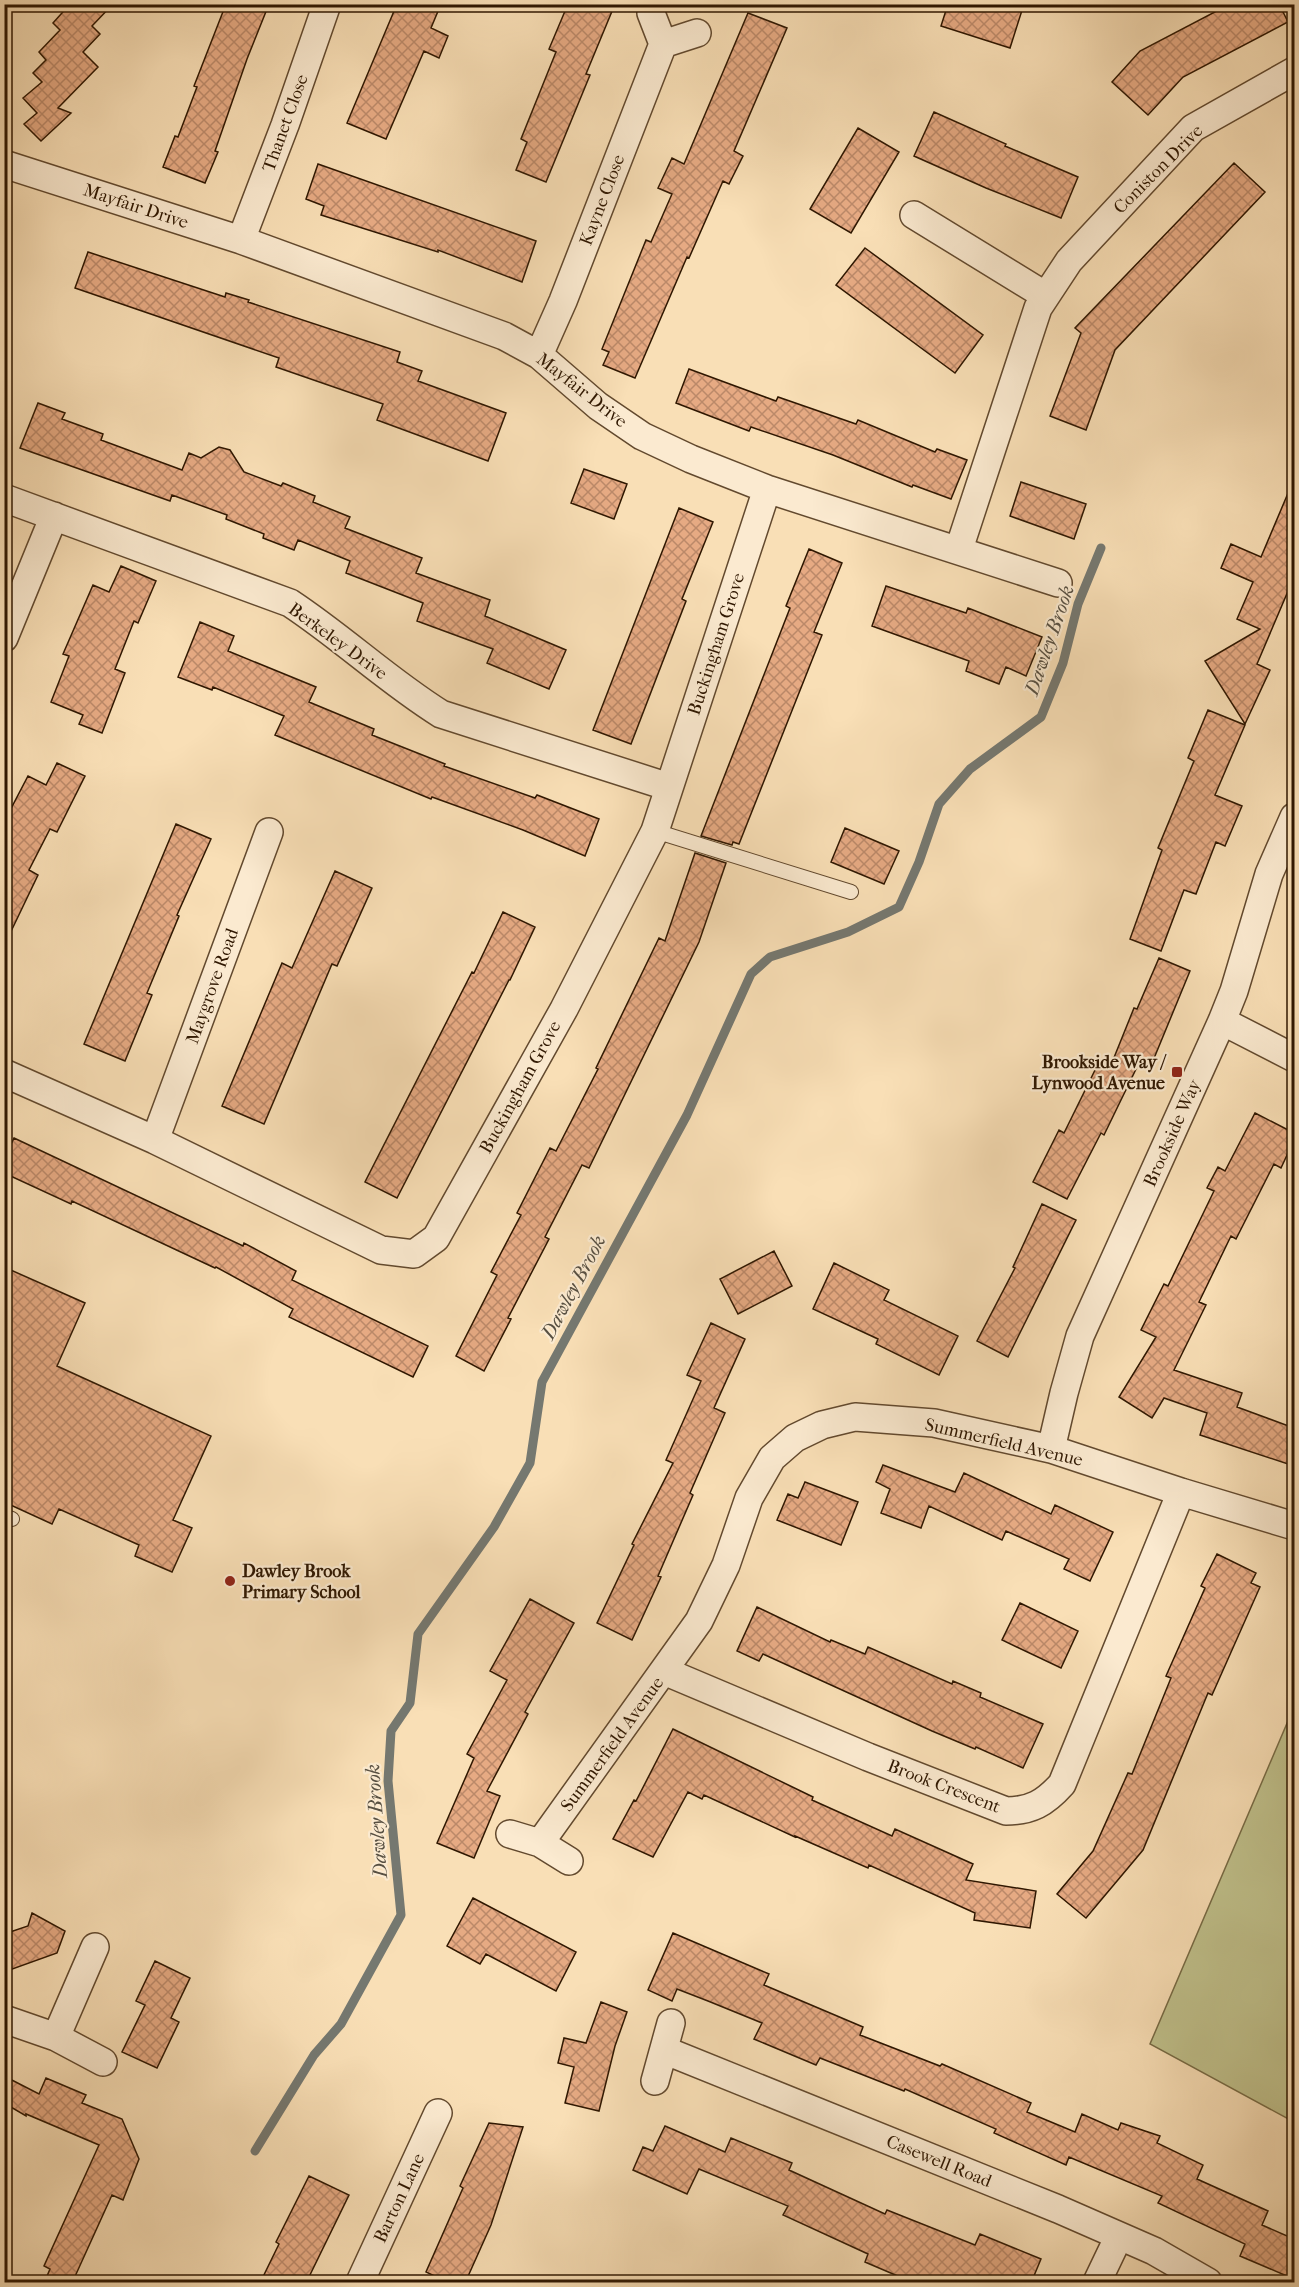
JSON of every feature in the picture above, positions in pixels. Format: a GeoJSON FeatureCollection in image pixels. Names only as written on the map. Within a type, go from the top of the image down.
{"type":"FeatureCollection","features":[{"type":"Feature","properties":{"kind":"street","name":"Thanet Close"},"geometry":{"type":"LineString","coordinates":[[241,240],[285,125],[327,4]]}},
{"type":"Feature","properties":{"kind":"street"},"geometry":{"type":"LineString","coordinates":[[651,13],[663,44],[697,33]]}},
{"type":"Feature","properties":{"kind":"street","name":"Kayne Close"},"geometry":{"type":"LineString","coordinates":[[539,354],[564,301],[663,44]]}},
{"type":"Feature","properties":{"kind":"street","name":"Coniston Drive"},"geometry":{"type":"LineString","coordinates":[[959,549],[1038,308],[1069,261],[1193,128],[1294,71]]}},
{"type":"Feature","properties":{"kind":"street","name":"Mayfair Drive"},"geometry":{"type":"LineString","coordinates":[[4,164],[241,240],[504,336],[539,354],[598,406],[642,436],[691,459],[767,489],[959,549],[1058,583]]}},
{"type":"Feature","properties":{"kind":"street"},"geometry":{"type":"LineString","coordinates":[[914,215],[1046,296]]}},
{"type":"Feature","properties":{"kind":"street","name":"Buckingham Grove"},"geometry":{"type":"LineString","coordinates":[[4,1073],[155,1140],[381,1250],[414,1254],[436,1238],[564,1010],[654,831],[767,489]]}},
{"type":"Feature","properties":{"kind":"street","name":"Berkeley Drive"},"geometry":{"type":"LineString","coordinates":[[4,498],[290,603],[318,622],[411,695],[441,714],[669,787]]}},
{"type":"Feature","properties":{"kind":"street"},"geometry":{"type":"LineString","coordinates":[[4,638],[54,516]]}},
{"type":"Feature","properties":{"kind":"street","name":"Brookside Way"},"geometry":{"type":"LineString","coordinates":[[1051,1449],[1080,1336],[1222,1021],[1234,991],[1269,874],[1294,817]]}},
{"type":"Feature","properties":{"kind":"street","name":"Maygrove Road"},"geometry":{"type":"LineString","coordinates":[[155,1140],[268,832]]}},
{"type":"Feature","properties":{"kind":"street"},"geometry":{"type":"LineString","coordinates":[[1222,1021],[1294,1058]]}},
{"type":"Feature","properties":{"kind":"street","name":"Summerfield Avenue"},"geometry":{"type":"LineString","coordinates":[[540,1843],[699,1621],[726,1565],[748,1498],[772,1458],[795,1438],[822,1425],[855,1417],[934,1424],[1051,1449],[1294,1526]]}},
{"type":"Feature","properties":{"kind":"street","name":"Brook Crescent"},"geometry":{"type":"LineString","coordinates":[[664,1671],[868,1757],[1006,1811],[1021,1811],[1037,1806],[1049,1798],[1062,1784],[1181,1492]]}},
{"type":"Feature","properties":{"kind":"street"},"geometry":{"type":"LineString","coordinates":[[510,1834],[540,1843],[569,1861]]}},
{"type":"Feature","properties":{"kind":"street"},"geometry":{"type":"LineString","coordinates":[[56,2037],[95,1947]]}},
{"type":"Feature","properties":{"kind":"street"},"geometry":{"type":"LineString","coordinates":[[4,2019],[56,2037],[103,2062]]}},
{"type":"Feature","properties":{"kind":"street"},"geometry":{"type":"LineString","coordinates":[[655,2081],[670,2023]]}},
{"type":"Feature","properties":{"kind":"street","name":"Casewell Road"},"geometry":{"type":"LineString","coordinates":[[664,2050],[1047,2204],[1154,2251],[1208,2283]]}},
{"type":"Feature","properties":{"kind":"street","name":"Barton Lane"},"geometry":{"type":"LineString","coordinates":[[360,2283],[438,2113]]}},
{"type":"Feature","properties":{"kind":"street"},"geometry":{"type":"LineString","coordinates":[[1097,2283],[1119,2236]]}},
{"type":"Feature","properties":{"kind":"lane"},"geometry":{"type":"LineString","coordinates":[[654,831],[851,892]]}},
{"type":"Feature","properties":{"kind":"green space"},"geometry":{"type":"Polygon","coordinates":[[[1288,1721],[1294,1723],[1294,2122],[1150,2044],[1288,1721]]]}},
{"type":"Feature","properties":{"kind":"building"},"geometry":{"type":"Polygon","coordinates":[[[70,4],[113,4],[92,26],[100,34],[83,52],[98,67],[58,108],[71,113],[41,141],[24,124],[37,113],[23,98],[42,82],[33,73],[46,60],[39,52],[60,30],[53,23],[70,4]]]}},
{"type":"Feature","properties":{"kind":"building"},"geometry":{"type":"Polygon","coordinates":[[[226,4],[269,4],[247,59],[215,151],[218,152],[205,183],[163,167],[175,136],[178,137],[197,87],[194,86],[226,4]]]}},
{"type":"Feature","properties":{"kind":"building"},"geometry":{"type":"Polygon","coordinates":[[[397,4],[441,4],[431,28],[448,36],[439,58],[424,51],[386,139],[347,123],[397,4]]]}},
{"type":"Feature","properties":{"kind":"building"},"geometry":{"type":"Polygon","coordinates":[[[568,4],[615,4],[586,74],[590,75],[546,182],[516,170],[527,142],[521,139],[556,52],[549,49],[568,4]]]}},
{"type":"Feature","properties":{"kind":"building"},"geometry":{"type":"Polygon","coordinates":[[[948,4],[1024,4],[1010,48],[941,26],[948,4]]]}},
{"type":"Feature","properties":{"kind":"building"},"geometry":{"type":"Polygon","coordinates":[[[1230,4],[1279,4],[1288,22],[1183,77],[1148,115],[1112,82],[1140,51],[1230,4]]]}},
{"type":"Feature","properties":{"kind":"building"},"geometry":{"type":"Polygon","coordinates":[[[748,13],[787,28],[734,151],[743,156],[729,184],[723,181],[689,258],[687,257],[635,378],[603,365],[609,352],[602,349],[646,240],[651,242],[672,194],[658,188],[672,158],[684,164],[748,13]]]}},
{"type":"Feature","properties":{"kind":"building"},"geometry":{"type":"Polygon","coordinates":[[[934,112],[1078,177],[1061,218],[914,156],[934,112]]]}},
{"type":"Feature","properties":{"kind":"building"},"geometry":{"type":"Polygon","coordinates":[[[858,128],[899,152],[851,233],[810,209],[858,128]]]}},
{"type":"Feature","properties":{"kind":"building"},"geometry":{"type":"Polygon","coordinates":[[[1234,163],[1265,192],[1115,350],[1086,430],[1050,416],[1081,333],[1075,328],[1234,163]]]}},
{"type":"Feature","properties":{"kind":"building"},"geometry":{"type":"Polygon","coordinates":[[[318,164],[536,241],[522,282],[438,250],[438,252],[321,215],[324,206],[306,199],[318,164]]]}},
{"type":"Feature","properties":{"kind":"building"},"geometry":{"type":"Polygon","coordinates":[[[865,248],[983,335],[955,373],[836,285],[865,248]]]}},
{"type":"Feature","properties":{"kind":"building"},"geometry":{"type":"Polygon","coordinates":[[[88,252],[225,297],[226,293],[249,300],[248,302],[400,352],[397,362],[422,371],[418,381],[506,413],[488,461],[377,420],[383,404],[276,367],[279,358],[75,288],[88,252]]]}},
{"type":"Feature","properties":{"kind":"building"},"geometry":{"type":"Polygon","coordinates":[[[689,369],[776,401],[778,397],[856,424],[858,420],[935,452],[937,449],[967,460],[951,499],[913,485],[912,487],[833,455],[751,427],[749,431],[676,403],[689,369]]]}},
{"type":"Feature","properties":{"kind":"building"},"geometry":{"type":"Polygon","coordinates":[[[38,403],[65,413],[62,419],[103,434],[101,440],[182,470],[189,453],[201,458],[219,447],[230,450],[244,472],[281,486],[283,483],[315,496],[313,502],[350,517],[345,528],[422,558],[416,573],[490,600],[485,616],[566,650],[549,689],[487,663],[493,649],[417,621],[423,603],[346,573],[350,561],[298,540],[294,550],[263,538],[264,534],[226,519],[227,515],[172,495],[170,501],[20,448],[38,403]]]}},
{"type":"Feature","properties":{"kind":"building"},"geometry":{"type":"Polygon","coordinates":[[[584,469],[627,484],[614,519],[571,503],[584,469]]]}},
{"type":"Feature","properties":{"kind":"building"},"geometry":{"type":"Polygon","coordinates":[[[1294,479],[1294,577],[1257,664],[1270,670],[1245,724],[1205,661],[1260,629],[1237,619],[1253,582],[1221,568],[1231,544],[1261,557],[1294,479]]]}},
{"type":"Feature","properties":{"kind":"building"},"geometry":{"type":"Polygon","coordinates":[[[1021,482],[1086,504],[1074,539],[1010,516],[1021,482]]]}},
{"type":"Feature","properties":{"kind":"building"},"geometry":{"type":"Polygon","coordinates":[[[679,508],[713,522],[682,599],[686,601],[631,744],[593,730],[679,508]]]}},
{"type":"Feature","properties":{"kind":"building"},"geometry":{"type":"Polygon","coordinates":[[[809,549],[842,563],[814,632],[822,635],[739,844],[733,842],[732,845],[701,836],[790,608],[786,606],[809,549]]]}},
{"type":"Feature","properties":{"kind":"building"},"geometry":{"type":"Polygon","coordinates":[[[121,566],[156,581],[138,623],[134,621],[115,669],[125,673],[102,733],[79,724],[83,715],[51,702],[69,656],[63,654],[93,585],[109,592],[121,566]]]}},
{"type":"Feature","properties":{"kind":"building"},"geometry":{"type":"Polygon","coordinates":[[[886,586],[966,613],[968,608],[1042,637],[1026,676],[1006,667],[999,684],[966,671],[969,661],[872,626],[886,586]]]}},
{"type":"Feature","properties":{"kind":"building"},"geometry":{"type":"Polygon","coordinates":[[[200,622],[234,636],[228,651],[316,687],[309,702],[374,729],[372,735],[445,764],[444,766],[535,798],[537,795],[599,819],[585,856],[523,830],[432,797],[431,799],[275,735],[284,716],[213,687],[212,690],[178,677],[200,622]]]}},
{"type":"Feature","properties":{"kind":"building"},"geometry":{"type":"Polygon","coordinates":[[[1208,710],[1245,725],[1215,795],[1242,806],[1225,846],[1216,842],[1196,894],[1184,890],[1161,951],[1130,939],[1162,850],[1158,848],[1194,761],[1188,758],[1208,710]]]}},
{"type":"Feature","properties":{"kind":"building"},"geometry":{"type":"Polygon","coordinates":[[[57,763],[85,776],[57,832],[50,829],[29,870],[38,875],[4,946],[4,822],[28,776],[46,785],[57,763]]]}},
{"type":"Feature","properties":{"kind":"building"},"geometry":{"type":"Polygon","coordinates":[[[176,824],[211,839],[177,915],[179,916],[147,993],[152,995],[125,1061],[84,1044],[176,824]]]}},
{"type":"Feature","properties":{"kind":"building"},"geometry":{"type":"Polygon","coordinates":[[[845,828],[899,851],[884,884],[831,862],[845,828]]]}},
{"type":"Feature","properties":{"kind":"building"},"geometry":{"type":"Polygon","coordinates":[[[695,853],[726,863],[699,942],[589,1168],[582,1165],[545,1237],[549,1239],[508,1318],[511,1319],[484,1371],[456,1356],[497,1275],[491,1272],[521,1215],[517,1213],[550,1148],[556,1151],[598,1069],[596,1068],[659,938],[665,941],[695,853]]]}},
{"type":"Feature","properties":{"kind":"building"},"geometry":{"type":"Polygon","coordinates":[[[335,871],[372,888],[337,966],[332,964],[264,1124],[222,1106],[282,963],[292,968],[335,871]]]}},
{"type":"Feature","properties":{"kind":"building"},"geometry":{"type":"Polygon","coordinates":[[[503,912],[535,927],[397,1198],[365,1182],[472,972],[474,973],[503,912]]]}},
{"type":"Feature","properties":{"kind":"building"},"geometry":{"type":"Polygon","coordinates":[[[1159,958],[1190,971],[1150,1068],[1139,1063],[1104,1135],[1101,1133],[1067,1199],[1033,1182],[1059,1130],[1064,1133],[1100,1060],[1111,1065],[1134,1008],[1137,1009],[1159,958]]]}},
{"type":"Feature","properties":{"kind":"building"},"geometry":{"type":"Polygon","coordinates":[[[1255,1113],[1294,1133],[1294,1140],[1281,1168],[1274,1164],[1236,1239],[1231,1236],[1199,1302],[1206,1305],[1174,1370],[1242,1393],[1237,1407],[1294,1428],[1294,1466],[1200,1435],[1207,1413],[1164,1398],[1152,1418],[1119,1397],[1156,1337],[1141,1330],[1164,1284],[1168,1286],[1214,1191],[1207,1188],[1218,1167],[1225,1171],[1255,1113]]]}},
{"type":"Feature","properties":{"kind":"building"},"geometry":{"type":"Polygon","coordinates":[[[14,1138],[243,1246],[244,1243],[296,1271],[292,1280],[428,1346],[413,1377],[289,1317],[293,1309],[216,1267],[72,1201],[71,1204],[4,1173],[4,1159],[14,1138]]]}},
{"type":"Feature","properties":{"kind":"building"},"geometry":{"type":"Polygon","coordinates":[[[1042,1204],[1076,1220],[1008,1357],[977,1341],[1015,1268],[1013,1267],[1042,1204]]]}},
{"type":"Feature","properties":{"kind":"building"},"geometry":{"type":"Polygon","coordinates":[[[774,1251],[792,1286],[738,1314],[720,1279],[774,1251]]]}},
{"type":"Feature","properties":{"kind":"building"},"geometry":{"type":"Polygon","coordinates":[[[834,1263],[889,1290],[884,1300],[958,1336],[939,1375],[876,1344],[878,1339],[813,1309],[834,1263]]]}},
{"type":"Feature","properties":{"kind":"building"},"geometry":{"type":"Polygon","coordinates":[[[4,1267],[85,1303],[57,1366],[211,1436],[173,1520],[192,1528],[172,1572],[135,1556],[139,1545],[59,1509],[52,1524],[4,1502],[4,1267]]]}},
{"type":"Feature","properties":{"kind":"building"},"geometry":{"type":"Polygon","coordinates":[[[711,1323],[745,1339],[714,1408],[725,1413],[690,1493],[693,1495],[658,1576],[661,1577],[632,1640],[597,1623],[634,1545],[632,1544],[673,1463],[666,1460],[701,1381],[687,1375],[711,1323]]]}},
{"type":"Feature","properties":{"kind":"building"},"geometry":{"type":"Polygon","coordinates":[[[883,1465],[955,1492],[964,1473],[1051,1514],[1055,1505],[1113,1532],[1090,1581],[1064,1569],[1069,1559],[1006,1531],[1002,1540],[929,1506],[921,1528],[881,1513],[890,1489],[876,1482],[883,1465]]]}},
{"type":"Feature","properties":{"kind":"building"},"geometry":{"type":"Polygon","coordinates":[[[805,1482],[858,1502],[841,1545],[777,1520],[788,1494],[798,1498],[805,1482]]]}},
{"type":"Feature","properties":{"kind":"building"},"geometry":{"type":"Polygon","coordinates":[[[1217,1554],[1256,1573],[1251,1583],[1260,1587],[1212,1695],[1208,1693],[1143,1850],[1086,1918],[1057,1894],[1093,1851],[1128,1773],[1132,1774],[1171,1678],[1166,1676],[1205,1588],[1201,1586],[1217,1554]]]}},
{"type":"Feature","properties":{"kind":"building"},"geometry":{"type":"Polygon","coordinates":[[[530,1599],[574,1623],[525,1712],[528,1714],[487,1791],[500,1796],[474,1858],[437,1843],[474,1758],[467,1754],[507,1680],[490,1671],[530,1599]]]}},
{"type":"Feature","properties":{"kind":"building"},"geometry":{"type":"Polygon","coordinates":[[[1020,1603],[1078,1631],[1061,1668],[1002,1640],[1020,1603]]]}},
{"type":"Feature","properties":{"kind":"building"},"geometry":{"type":"Polygon","coordinates":[[[757,1607],[830,1642],[831,1640],[865,1654],[868,1647],[952,1684],[953,1681],[981,1693],[980,1697],[1043,1724],[1023,1768],[932,1731],[763,1654],[759,1661],[737,1651],[757,1607]]]}},
{"type":"Feature","properties":{"kind":"building"},"geometry":{"type":"Polygon","coordinates":[[[673,1729],[813,1797],[812,1800],[892,1836],[895,1829],[973,1864],[966,1880],[1036,1891],[1030,1928],[974,1920],[975,1913],[869,1865],[868,1868],[795,1837],[704,1795],[702,1799],[688,1792],[653,1857],[613,1839],[634,1800],[636,1801],[673,1729]]]}},
{"type":"Feature","properties":{"kind":"building"},"geometry":{"type":"Polygon","coordinates":[[[473,1898],[576,1952],[556,1991],[486,1954],[480,1964],[447,1946],[473,1898]]]}},
{"type":"Feature","properties":{"kind":"building"},"geometry":{"type":"Polygon","coordinates":[[[32,1913],[65,1931],[57,1953],[4,1972],[4,1934],[28,1926],[32,1913]]]}},
{"type":"Feature","properties":{"kind":"building"},"geometry":{"type":"Polygon","coordinates":[[[673,1933],[769,1974],[764,1985],[863,2027],[860,2035],[940,2066],[942,2064],[1031,2103],[1027,2112],[1075,2132],[1082,2114],[1118,2130],[1121,2123],[1160,2136],[1157,2143],[1203,2165],[1197,2179],[1268,2211],[1262,2225],[1294,2239],[1294,2279],[1240,2256],[1245,2244],[1158,2203],[1162,2196],[1069,2157],[1066,2165],[994,2133],[996,2129],[905,2089],[904,2091],[820,2058],[816,2065],[754,2039],[762,2023],[708,2001],[677,1989],[672,2001],[648,1990],[673,1933]]]}},
{"type":"Feature","properties":{"kind":"building"},"geometry":{"type":"Polygon","coordinates":[[[155,1961],[190,1978],[171,2018],[179,2022],[157,2068],[122,2052],[145,2005],[136,2001],[155,1961]]]}},
{"type":"Feature","properties":{"kind":"building"},"geometry":{"type":"Polygon","coordinates":[[[601,2002],[627,2012],[615,2046],[599,2111],[565,2103],[574,2067],[558,2063],[564,2038],[586,2043],[601,2002]]]}},
{"type":"Feature","properties":{"kind":"building"},"geometry":{"type":"Polygon","coordinates":[[[4,2076],[39,2094],[46,2078],[86,2095],[82,2103],[122,2119],[139,2159],[123,2200],[112,2195],[72,2283],[44,2283],[50,2269],[44,2266],[99,2145],[26,2114],[26,2116],[4,2103],[4,2076]]]}},
{"type":"Feature","properties":{"kind":"building"},"geometry":{"type":"Polygon","coordinates":[[[489,2123],[523,2127],[491,2225],[465,2283],[449,2283],[426,2272],[463,2188],[460,2186],[489,2123]]]}},
{"type":"Feature","properties":{"kind":"building"},"geometry":{"type":"Polygon","coordinates":[[[665,2126],[725,2152],[731,2138],[792,2163],[789,2170],[885,2214],[887,2210],[975,2245],[980,2234],[1041,2259],[1031,2283],[914,2283],[865,2262],[868,2254],[783,2215],[788,2206],[699,2169],[687,2194],[633,2170],[643,2147],[653,2151],[665,2126]]]}},
{"type":"Feature","properties":{"kind":"building"},"geometry":{"type":"Polygon","coordinates":[[[309,2176],[349,2195],[306,2283],[260,2283],[279,2244],[276,2242],[309,2176]]]}},
{"type":"Feature","properties":{"kind":"waterway","name":"Dawley Brook"},"geometry":{"type":"LineString","coordinates":[[255,2151],[314,2055],[341,2024],[401,1915],[388,1781],[391,1731],[410,1703],[418,1634],[494,1527],[530,1463],[542,1382],[687,1115],[751,974],[770,957],[848,932],[899,907],[919,862],[939,804],[970,769],[1041,717],[1063,663],[1078,604],[1101,548]]}},
{"type":"Feature","properties":{"kind":"place","name":"Brookside Way / Lynwood Avenue"},"geometry":{"type":"Point","coordinates":[1177,1072]}},
{"type":"Feature","properties":{"kind":"place","name":"Dawley Brook Primary School"},"geometry":{"type":"Point","coordinates":[230,1581]}}]}
